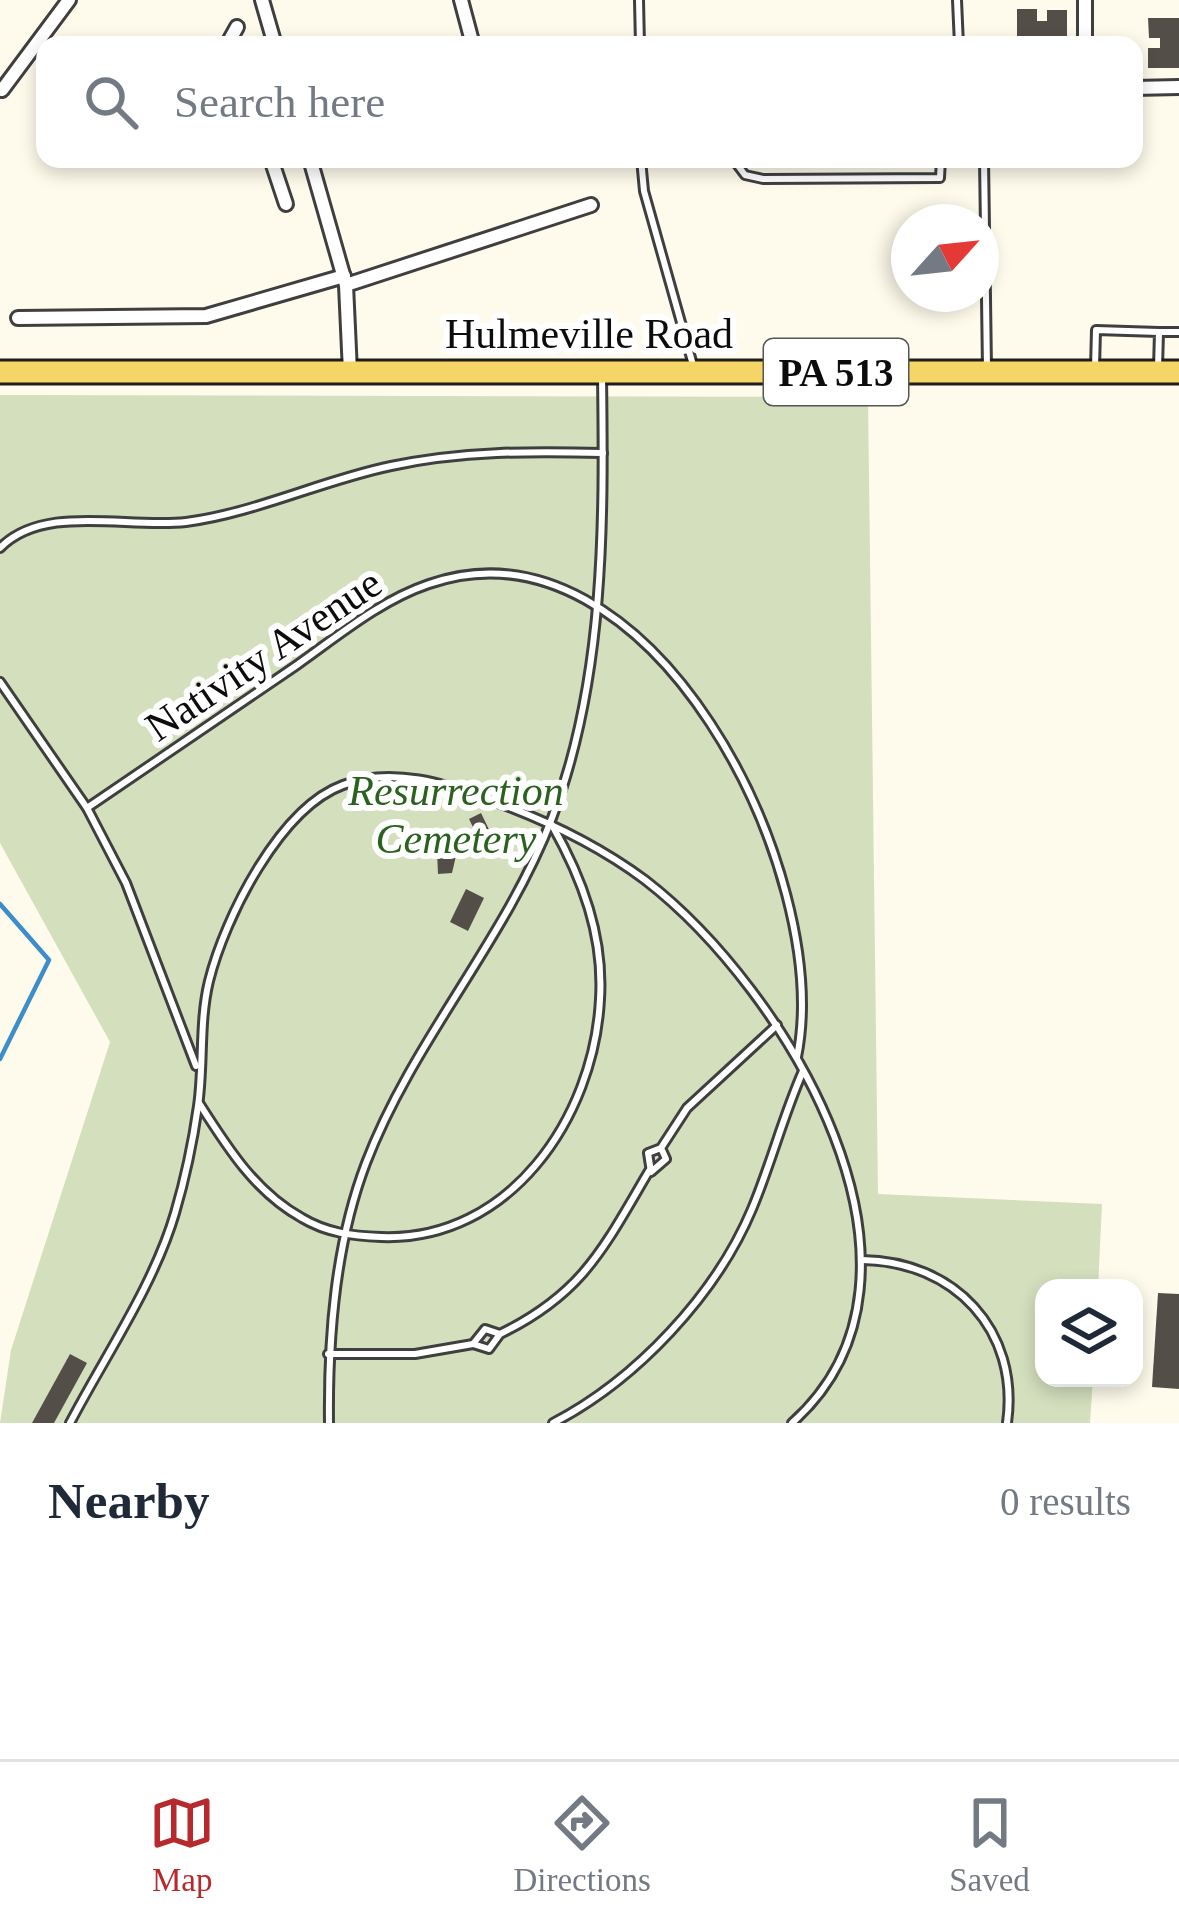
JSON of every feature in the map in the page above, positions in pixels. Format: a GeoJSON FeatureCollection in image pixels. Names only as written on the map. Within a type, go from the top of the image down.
{"type":"FeatureCollection","features":[{"type":"Feature","properties":{"kind":"main road","name":"Hulmeville Road"},"geometry":{"type":"LineString","coordinates":[[0,372],[1168,372]]}},
{"type":"Feature","properties":{"kind":"street"},"geometry":{"type":"LineString","coordinates":[[42,36],[69,0]]}},
{"type":"Feature","properties":{"kind":"street"},"geometry":{"type":"LineString","coordinates":[[262,0],[272,36]]}},
{"type":"Feature","properties":{"kind":"street"},"geometry":{"type":"LineString","coordinates":[[460,0],[470,36]]}},
{"type":"Feature","properties":{"kind":"street"},"geometry":{"type":"LineString","coordinates":[[1085,0],[1085,36]]}},
{"type":"Feature","properties":{"kind":"street"},"geometry":{"type":"LineString","coordinates":[[232,36],[237,27]]}},
{"type":"Feature","properties":{"kind":"street"},"geometry":{"type":"LineString","coordinates":[[2,90],[36,44]]}},
{"type":"Feature","properties":{"kind":"street"},"geometry":{"type":"LineString","coordinates":[[1143,88],[1179,87]]}},
{"type":"Feature","properties":{"kind":"street"},"geometry":{"type":"LineString","coordinates":[[274,168],[286,204]]}},
{"type":"Feature","properties":{"kind":"street"},"geometry":{"type":"LineString","coordinates":[[313,168],[345,280],[350,372]]}},
{"type":"Feature","properties":{"kind":"street"},"geometry":{"type":"LineString","coordinates":[[18,318],[206,316],[345,280],[591,205]]}},
{"type":"Feature","properties":{"kind":"lane"},"geometry":{"type":"LineString","coordinates":[[639,0],[640,36]]}},
{"type":"Feature","properties":{"kind":"lane"},"geometry":{"type":"LineString","coordinates":[[957,0],[959,36]]}},
{"type":"Feature","properties":{"kind":"lane"},"geometry":{"type":"LineString","coordinates":[[643,168],[650,212],[695,372]]}},
{"type":"Feature","properties":{"kind":"lane"},"geometry":{"type":"LineString","coordinates":[[740,168],[745,175],[763,179],[940,178],[941,168]]}},
{"type":"Feature","properties":{"kind":"lane"},"geometry":{"type":"LineString","coordinates":[[984,168],[987,372]]}},
{"type":"Feature","properties":{"kind":"lane"},"geometry":{"type":"LineString","coordinates":[[1095,372],[1096,330],[1179,332]]}},
{"type":"Feature","properties":{"kind":"lane"},"geometry":{"type":"LineString","coordinates":[[1159,332],[1168,372]]}},
{"type":"Feature","properties":{"kind":"lane"},"geometry":{"type":"LineString","coordinates":[[329,1423],[328,1354],[345,1236],[366,1163],[396,1099],[499,931],[550,822],[578,720],[597,609],[602,372]]}},
{"type":"Feature","properties":{"kind":"lane"},"geometry":{"type":"LineString","coordinates":[[0,548],[37,523],[135,526],[191,521],[393,465],[508,450],[603,453]]}},
{"type":"Feature","properties":{"kind":"lane","name":"Nativity Avenue"},"geometry":{"type":"LineString","coordinates":[[87,808],[376,610],[430,583],[471,576],[557,587],[597,609],[646,649],[694,699],[751,789],[795,913],[802,979],[796,1058]]}},
{"type":"Feature","properties":{"kind":"lane"},"geometry":{"type":"LineString","coordinates":[[0,682],[87,808],[126,883],[198,1070]]}},
{"type":"Feature","properties":{"kind":"lane"},"geometry":{"type":"LineString","coordinates":[[70,1423],[175,1215],[199,1103],[198,1070],[209,980],[242,899],[286,827],[324,794],[373,777],[416,779],[550,822],[621,863],[696,926],[737,968],[777,1024],[828,1119],[862,1260],[860,1307],[842,1361],[825,1392],[792,1423]]}},
{"type":"Feature","properties":{"kind":"lane"},"geometry":{"type":"LineString","coordinates":[[199,1103],[232,1155],[264,1190],[302,1218],[345,1236],[406,1238],[450,1228],[489,1210],[522,1184],[551,1147],[575,1101],[593,1046],[601,998],[589,902],[550,822]]}},
{"type":"Feature","properties":{"kind":"lane"},"geometry":{"type":"LineString","coordinates":[[328,1354],[415,1354],[472,1344],[490,1349],[500,1334],[542,1313],[602,1256],[649,1171],[648,1153],[661,1148],[687,1108],[777,1024]]}},
{"type":"Feature","properties":{"kind":"lane"},"geometry":{"type":"LineString","coordinates":[[553,1423],[616,1381],[697,1299],[750,1215],[803,1071]]}},
{"type":"Feature","properties":{"kind":"lane"},"geometry":{"type":"LineString","coordinates":[[649,1171],[664,1164],[661,1148]]}},
{"type":"Feature","properties":{"kind":"lane"},"geometry":{"type":"LineString","coordinates":[[862,1260],[923,1268],[967,1297],[994,1336],[1012,1388],[1007,1423]]}},
{"type":"Feature","properties":{"kind":"lane"},"geometry":{"type":"LineString","coordinates":[[472,1344],[485,1329],[500,1334]]}},
{"type":"Feature","properties":{"kind":"green space","name":"Resurrection Cemetery"},"geometry":{"type":"Polygon","coordinates":[[[0,395],[868,397],[878,1194],[1102,1204],[1098,1279],[1035,1279],[1035,1387],[1092,1387],[1090,1423],[0,1423],[11,1350],[110,1042],[0,843],[0,395]]]}},
{"type":"Feature","properties":{"kind":"building"},"geometry":{"type":"Polygon","coordinates":[[[1017,9],[1037,9],[1037,21],[1047,21],[1047,10],[1067,10],[1067,36],[1017,36],[1017,9]]]}},
{"type":"Feature","properties":{"kind":"building"},"geometry":{"type":"Polygon","coordinates":[[[1148,18],[1179,18],[1179,68],[1148,68],[1148,48],[1160,48],[1160,38],[1149,38],[1148,18]]]}},
{"type":"Feature","properties":{"kind":"building"},"geometry":{"type":"Polygon","coordinates":[[[481,813],[497,846],[485,852],[469,819],[481,813]]]}},
{"type":"Feature","properties":{"kind":"building"},"geometry":{"type":"Polygon","coordinates":[[[442,829],[442,837],[459,843],[452,873],[438,874],[437,852],[425,852],[423,838],[432,838],[431,830],[442,829]]]}},
{"type":"Feature","properties":{"kind":"building"},"geometry":{"type":"Polygon","coordinates":[[[466,889],[484,898],[468,931],[450,922],[466,889]]]}},
{"type":"Feature","properties":{"kind":"building"},"geometry":{"type":"Polygon","coordinates":[[[1158,1293],[1179,1294],[1179,1389],[1152,1387],[1158,1293]]]}},
{"type":"Feature","properties":{"kind":"building"},"geometry":{"type":"Polygon","coordinates":[[[70,1354],[87,1363],[54,1423],[32,1423],[70,1354]]]}},
{"type":"Feature","properties":{"kind":"waterway"},"geometry":{"type":"LineString","coordinates":[[0,904],[49,960],[0,1059]]}}]}
